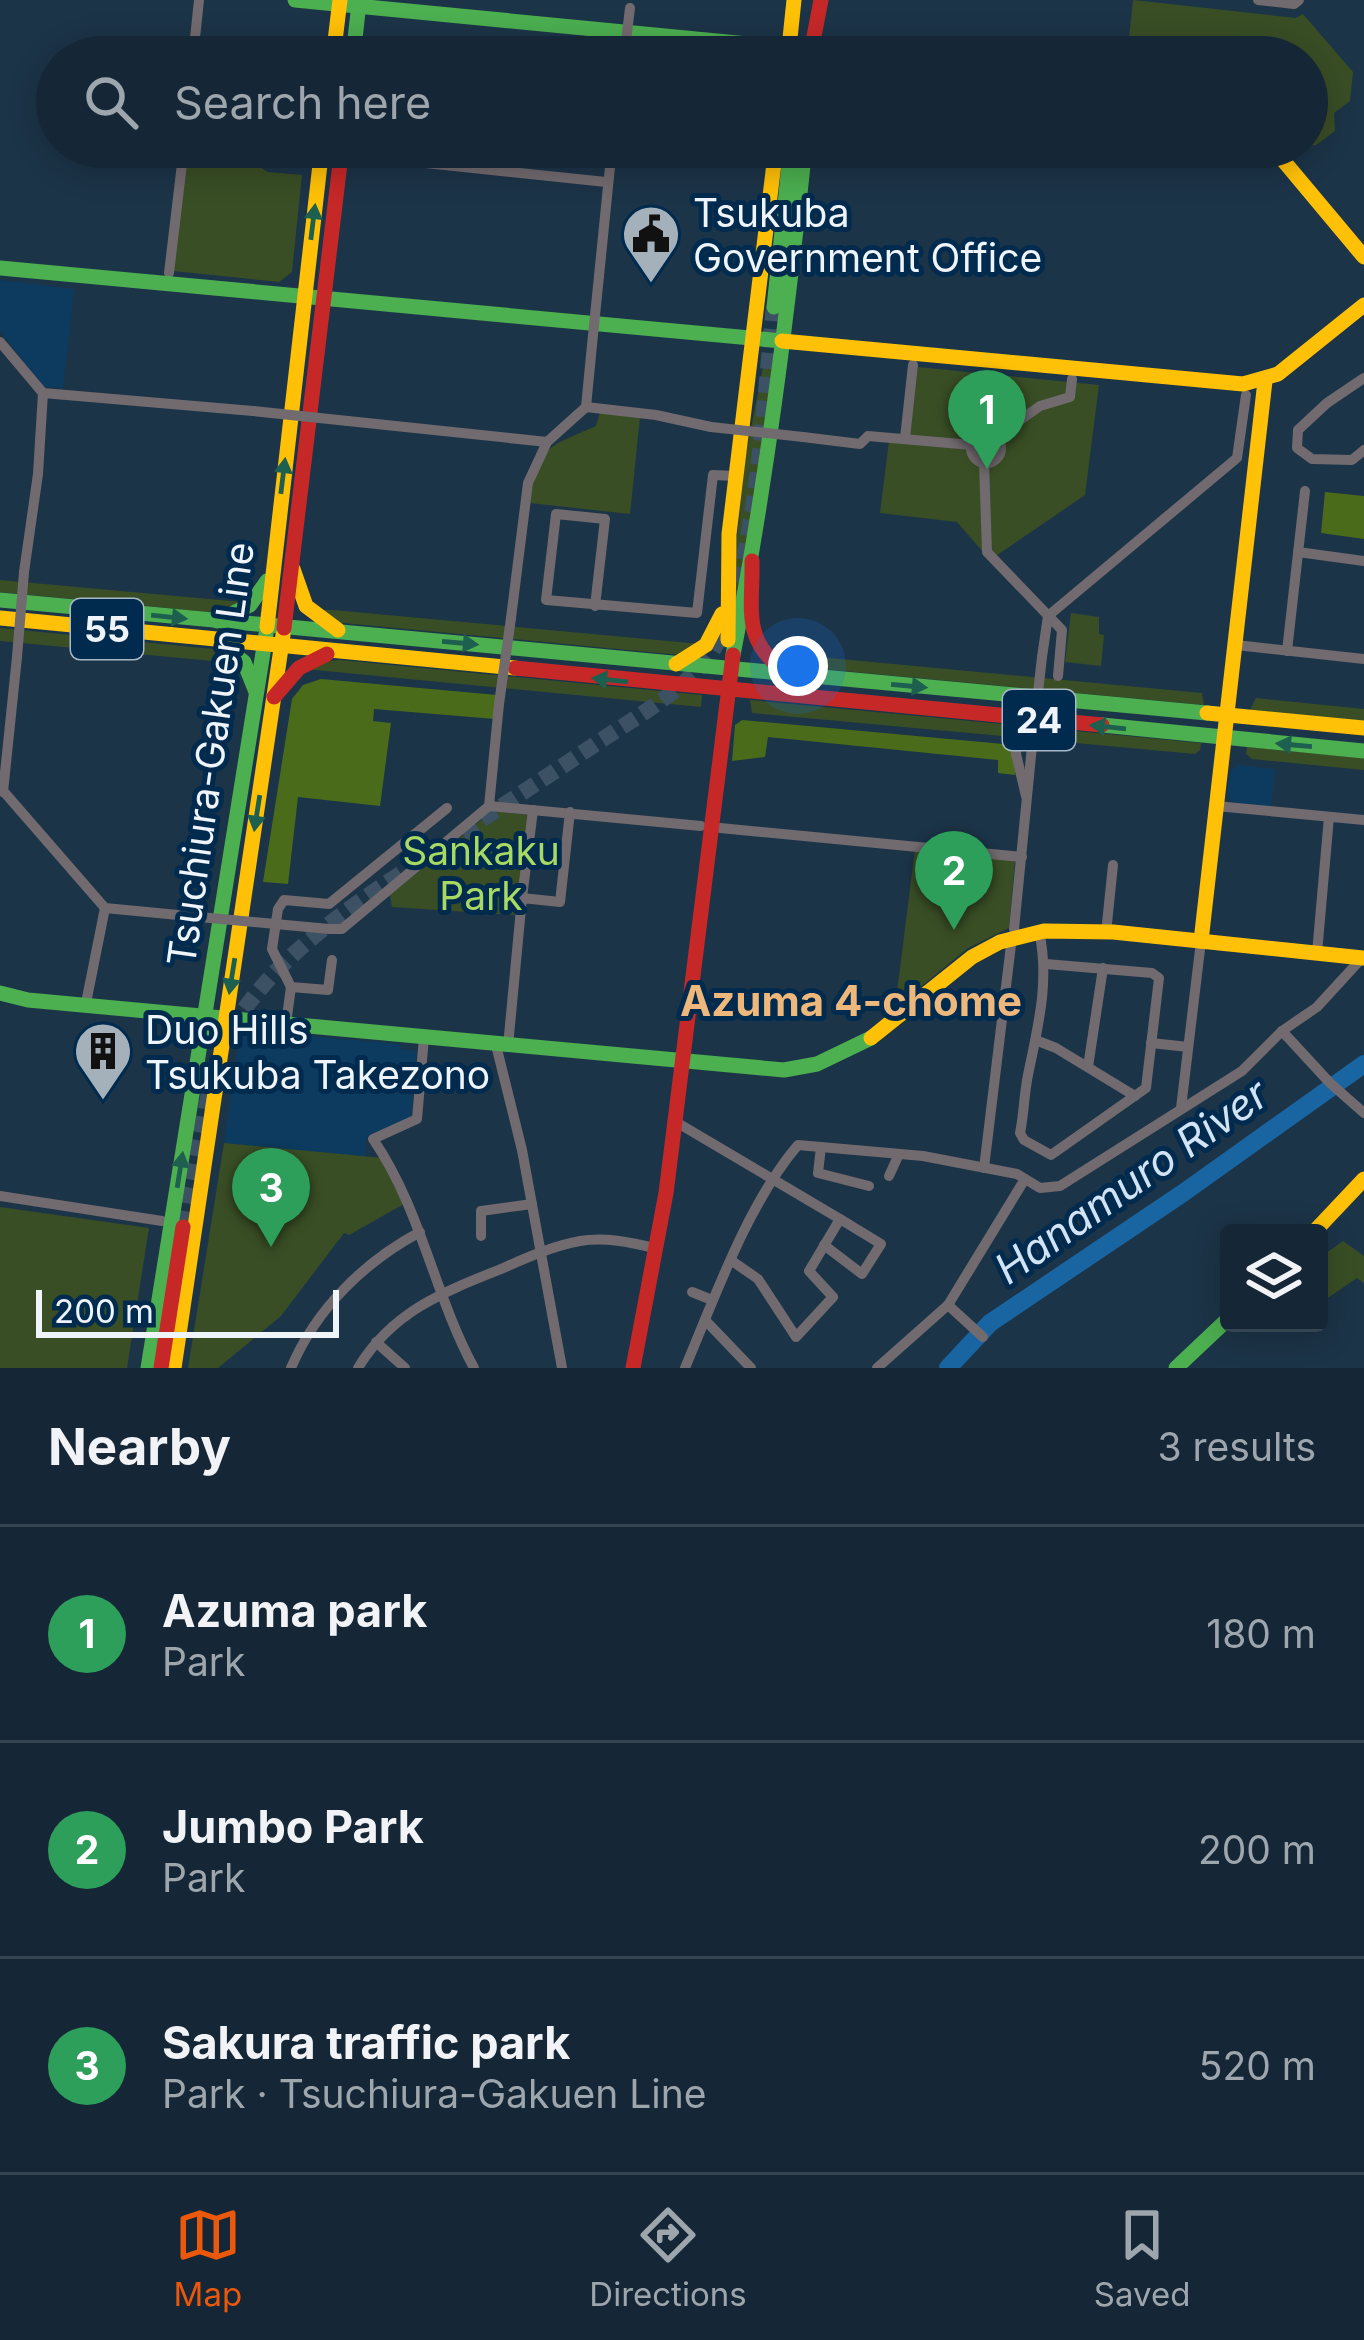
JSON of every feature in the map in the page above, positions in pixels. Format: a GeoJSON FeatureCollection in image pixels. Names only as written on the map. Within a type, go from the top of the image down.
{"type":"FeatureCollection","features":[{"type":"Feature","properties":{"kind":"main road"},"geometry":{"type":"LineString","coordinates":[[295,0],[634,36]]}},
{"type":"Feature","properties":{"kind":"main road"},"geometry":{"type":"LineString","coordinates":[[791,36],[794,0]]}},
{"type":"Feature","properties":{"kind":"main road"},"geometry":{"type":"LineString","coordinates":[[815,36],[821,0]]}},
{"type":"Feature","properties":{"kind":"main road"},"geometry":{"type":"LineString","coordinates":[[335,36],[339,2]]}},
{"type":"Feature","properties":{"kind":"main road"},"geometry":{"type":"LineString","coordinates":[[355,36],[359,4]]}},
{"type":"Feature","properties":{"kind":"main road","name":"Tsuchiura-Gakuen Line"},"geometry":{"type":"LineString","coordinates":[[275,636],[273,561],[319,168]]}},
{"type":"Feature","properties":{"kind":"main road","name":"Tsuchiura-Gakuen Line"},"geometry":{"type":"LineString","coordinates":[[174,1368],[266,696],[275,636],[293,569],[340,168]]}},
{"type":"Feature","properties":{"kind":"main road"},"geometry":{"type":"LineString","coordinates":[[633,1368],[676,1122],[726,691],[726,599],[736,476],[773,168]]}},
{"type":"Feature","properties":{"kind":"main road"},"geometry":{"type":"LineString","coordinates":[[774,307],[789,168]]}},
{"type":"Feature","properties":{"kind":"main road"},"geometry":{"type":"LineString","coordinates":[[728,669],[752,561],[785,342],[803,168]]}},
{"type":"Feature","properties":{"kind":"main road"},"geometry":{"type":"LineString","coordinates":[[1290,168],[1364,257]]}},
{"type":"Feature","properties":{"kind":"main road"},"geometry":{"type":"LineString","coordinates":[[0,268],[1235,384],[1265,381],[1364,305]]}},
{"type":"Feature","properties":{"kind":"main road"},"geometry":{"type":"LineString","coordinates":[[1201,941],[1265,381]]}},
{"type":"Feature","properties":{"kind":"main road"},"geometry":{"type":"LineString","coordinates":[[273,561],[258,597],[214,630],[244,662],[266,696],[299,668],[334,652]]}},
{"type":"Feature","properties":{"kind":"main road"},"geometry":{"type":"LineString","coordinates":[[752,561],[750,633],[758,650],[792,676]]}},
{"type":"Feature","properties":{"kind":"main road"},"geometry":{"type":"LineString","coordinates":[[293,569],[304,605],[314,617],[344,633]]}},
{"type":"Feature","properties":{"kind":"main road"},"geometry":{"type":"LineString","coordinates":[[676,664],[706,647],[726,599]]}},
{"type":"Feature","properties":{"kind":"main road","name":"55"},"geometry":{"type":"LineString","coordinates":[[0,600],[275,636]]}},
{"type":"Feature","properties":{"kind":"main road","name":"55"},"geometry":{"type":"LineString","coordinates":[[0,618],[214,630]]}},
{"type":"Feature","properties":{"kind":"main road","name":"24"},"geometry":{"type":"LineString","coordinates":[[275,636],[344,633],[1364,728]]}},
{"type":"Feature","properties":{"kind":"main road","name":"24"},"geometry":{"type":"LineString","coordinates":[[275,636],[334,652],[1364,751]]}},
{"type":"Feature","properties":{"kind":"main road","name":"Tsuchiura-Gakuen Line"},"geometry":{"type":"LineString","coordinates":[[148,1368],[205,1016],[266,696]]}},
{"type":"Feature","properties":{"kind":"main road"},"geometry":{"type":"LineString","coordinates":[[0,993],[28,1000],[784,1070],[827,1063],[865,1045],[981,952],[1039,931],[1364,957]]}},
{"type":"Feature","properties":{"kind":"main road"},"geometry":{"type":"LineString","coordinates":[[1322,1224],[1364,1179]]}},
{"type":"Feature","properties":{"kind":"main road"},"geometry":{"type":"LineString","coordinates":[[161,1368],[183,1227]]}},
{"type":"Feature","properties":{"kind":"main road"},"geometry":{"type":"LineString","coordinates":[[1176,1368],[1220,1326]]}},
{"type":"Feature","properties":{"kind":"street"},"geometry":{"type":"LineString","coordinates":[[195,36],[199,0]]}},
{"type":"Feature","properties":{"kind":"street"},"geometry":{"type":"LineString","coordinates":[[1258,0],[1294,4],[1299,0]]}},
{"type":"Feature","properties":{"kind":"street"},"geometry":{"type":"LineString","coordinates":[[627,36],[631,4]]}},
{"type":"Feature","properties":{"kind":"street"},"geometry":{"type":"LineString","coordinates":[[169,273],[182,168]]}},
{"type":"Feature","properties":{"kind":"street"},"geometry":{"type":"LineString","coordinates":[[473,168],[606,182]]}},
{"type":"Feature","properties":{"kind":"street"},"geometry":{"type":"LineString","coordinates":[[489,806],[528,483],[547,442],[586,407],[608,168]]}},
{"type":"Feature","properties":{"kind":"street"},"geometry":{"type":"LineString","coordinates":[[0,342],[43,393],[3,792],[104,908],[342,929],[489,806],[701,826]]}},
{"type":"Feature","properties":{"kind":"street"},"geometry":{"type":"LineString","coordinates":[[905,438],[913,365]]}},
{"type":"Feature","properties":{"kind":"street"},"geometry":{"type":"LineString","coordinates":[[1364,378],[1298,430],[1297,448],[1312,459],[1352,460],[1364,450]]}},
{"type":"Feature","properties":{"kind":"street"},"geometry":{"type":"LineString","coordinates":[[984,462],[973,454],[972,445],[982,434],[996,437],[1040,406],[1070,397],[1072,379]]}},
{"type":"Feature","properties":{"kind":"street"},"geometry":{"type":"LineString","coordinates":[[43,393],[547,442]]}},
{"type":"Feature","properties":{"kind":"street"},"geometry":{"type":"LineString","coordinates":[[1014,929],[1048,616],[1237,458],[1246,395]]}},
{"type":"Feature","properties":{"kind":"street"},"geometry":{"type":"LineString","coordinates":[[586,407],[860,444],[868,436],[972,445]]}},
{"type":"Feature","properties":{"kind":"street"},"geometry":{"type":"LineString","coordinates":[[984,462],[999,454],[996,437]]}},
{"type":"Feature","properties":{"kind":"street"},"geometry":{"type":"LineString","coordinates":[[984,462],[987,552],[1062,630],[1058,676]]}},
{"type":"Feature","properties":{"kind":"street"},"geometry":{"type":"LineString","coordinates":[[595,606],[605,519],[556,514],[546,600],[595,606],[697,614],[713,475],[736,476]]}},
{"type":"Feature","properties":{"kind":"street"},"geometry":{"type":"LineString","coordinates":[[1286,650],[1305,491]]}},
{"type":"Feature","properties":{"kind":"street"},"geometry":{"type":"LineString","coordinates":[[1298,552],[1364,561]]}},
{"type":"Feature","properties":{"kind":"street"},"geometry":{"type":"LineString","coordinates":[[1236,645],[1364,658]]}},
{"type":"Feature","properties":{"kind":"street"},"geometry":{"type":"LineString","coordinates":[[1017,742],[1027,799]]}},
{"type":"Feature","properties":{"kind":"street"},"geometry":{"type":"LineString","coordinates":[[1216,806],[1364,820]]}},
{"type":"Feature","properties":{"kind":"street"},"geometry":{"type":"LineString","coordinates":[[286,1024],[291,987],[272,949],[278,909],[284,900],[329,904],[447,808]]}},
{"type":"Feature","properties":{"kind":"street"},"geometry":{"type":"LineString","coordinates":[[533,809],[502,1045],[562,1368]]}},
{"type":"Feature","properties":{"kind":"street"},"geometry":{"type":"LineString","coordinates":[[522,898],[560,902],[570,812]]}},
{"type":"Feature","properties":{"kind":"street"},"geometry":{"type":"LineString","coordinates":[[1317,953],[1329,817]]}},
{"type":"Feature","properties":{"kind":"street"},"geometry":{"type":"LineString","coordinates":[[720,828],[1022,857]]}},
{"type":"Feature","properties":{"kind":"street"},"geometry":{"type":"LineString","coordinates":[[1106,933],[1113,865]]}},
{"type":"Feature","properties":{"kind":"street"},"geometry":{"type":"LineString","coordinates":[[87,998],[104,908]]}},
{"type":"Feature","properties":{"kind":"street"},"geometry":{"type":"LineString","coordinates":[[1039,931],[1046,964],[1038,1041],[1020,1133],[1024,1140],[1052,1154],[1146,1088],[1158,975],[1046,964]]}},
{"type":"Feature","properties":{"kind":"street"},"geometry":{"type":"LineString","coordinates":[[1181,1108],[1201,941]]}},
{"type":"Feature","properties":{"kind":"street"},"geometry":{"type":"LineString","coordinates":[[984,1168],[1011,945]]}},
{"type":"Feature","properties":{"kind":"street"},"geometry":{"type":"LineString","coordinates":[[685,1368],[712,1300],[774,1176],[798,1144],[898,1154],[984,1168],[1040,1188],[1060,1186],[1242,1071],[1282,1030],[1317,1007],[1364,957]]}},
{"type":"Feature","properties":{"kind":"street"},"geometry":{"type":"LineString","coordinates":[[291,987],[328,990],[332,960]]}},
{"type":"Feature","properties":{"kind":"street"},"geometry":{"type":"LineString","coordinates":[[1088,1067],[1103,968]]}},
{"type":"Feature","properties":{"kind":"street"},"geometry":{"type":"LineString","coordinates":[[1282,1030],[1364,1113]]}},
{"type":"Feature","properties":{"kind":"street"},"geometry":{"type":"LineString","coordinates":[[424,1037],[417,1119],[373,1139],[420,1232],[440,1294],[474,1368]]}},
{"type":"Feature","properties":{"kind":"street"},"geometry":{"type":"LineString","coordinates":[[1038,1041],[1135,1096]]}},
{"type":"Feature","properties":{"kind":"street"},"geometry":{"type":"LineString","coordinates":[[1150,1043],[1188,1047]]}},
{"type":"Feature","properties":{"kind":"street"},"geometry":{"type":"LineString","coordinates":[[676,1122],[774,1176],[881,1244],[862,1274],[824,1245]]}},
{"type":"Feature","properties":{"kind":"street"},"geometry":{"type":"LineString","coordinates":[[821,1147],[820,1174],[869,1186]]}},
{"type":"Feature","properties":{"kind":"street"},"geometry":{"type":"LineString","coordinates":[[889,1176],[898,1154]]}},
{"type":"Feature","properties":{"kind":"street"},"geometry":{"type":"LineString","coordinates":[[877,1368],[948,1305],[1025,1179]]}},
{"type":"Feature","properties":{"kind":"street"},"geometry":{"type":"LineString","coordinates":[[0,1196],[162,1221]]}},
{"type":"Feature","properties":{"kind":"street"},"geometry":{"type":"LineString","coordinates":[[481,1236],[482,1210],[532,1204]]}},
{"type":"Feature","properties":{"kind":"street"},"geometry":{"type":"LineString","coordinates":[[732,1262],[758,1279],[796,1337],[832,1297],[809,1271],[840,1219]]}},
{"type":"Feature","properties":{"kind":"street"},"geometry":{"type":"LineString","coordinates":[[291,1368],[309,1334],[344,1288],[376,1259],[420,1232]]}},
{"type":"Feature","properties":{"kind":"street"},"geometry":{"type":"LineString","coordinates":[[358,1368],[404,1315],[440,1294],[541,1252],[596,1240],[654,1248]]}},
{"type":"Feature","properties":{"kind":"street"},"geometry":{"type":"LineString","coordinates":[[692,1292],[712,1300]]}},
{"type":"Feature","properties":{"kind":"street"},"geometry":{"type":"LineString","coordinates":[[948,1305],[979,1334]]}},
{"type":"Feature","properties":{"kind":"street"},"geometry":{"type":"LineString","coordinates":[[705,1320],[751,1368]]}},
{"type":"Feature","properties":{"kind":"street"},"geometry":{"type":"LineString","coordinates":[[376,1342],[405,1368]]}},
{"type":"Feature","properties":{"kind":"shaded area"},"geometry":{"type":"Polygon","coordinates":[[[0,280],[74,289],[63,388],[44,387],[0,331],[0,280]]]}},
{"type":"Feature","properties":{"kind":"shaded area"},"geometry":{"type":"Polygon","coordinates":[[[1238,765],[1275,769],[1271,806],[1231,802],[1227,797],[1230,772],[1238,765]]]}},
{"type":"Feature","properties":{"kind":"shaded area"},"geometry":{"type":"Polygon","coordinates":[[[251,1031],[400,1044],[401,1049],[417,1051],[411,1117],[366,1138],[366,1157],[224,1143],[239,1039],[251,1031]]]}},
{"type":"Feature","properties":{"kind":"green space"},"geometry":{"type":"Polygon","coordinates":[[[1133,0],[1296,18],[1303,14],[1322,36],[1129,36],[1133,0]]]}},
{"type":"Feature","properties":{"kind":"green space"},"geometry":{"type":"Polygon","coordinates":[[[1328,43],[1353,72],[1350,101],[1334,113],[1335,131],[1328,136],[1328,43]]]}},
{"type":"Feature","properties":{"kind":"green space"},"geometry":{"type":"Polygon","coordinates":[[[186,168],[261,168],[302,175],[292,272],[279,282],[173,271],[186,168]]]}},
{"type":"Feature","properties":{"kind":"green space"},"geometry":{"type":"Polygon","coordinates":[[[764,362],[771,363],[773,370],[755,517],[735,617],[736,546],[746,454],[764,362]]]}},
{"type":"Feature","properties":{"kind":"green space"},"geometry":{"type":"Polygon","coordinates":[[[918,367],[1099,385],[1085,495],[990,560],[957,522],[880,513],[889,441],[908,442],[918,367]]]}},
{"type":"Feature","properties":{"kind":"green space"},"geometry":{"type":"Polygon","coordinates":[[[600,412],[640,417],[630,514],[530,503],[537,469],[548,451],[596,426],[600,412]]]}},
{"type":"Feature","properties":{"kind":"green space"},"geometry":{"type":"Polygon","coordinates":[[[1325,492],[1364,496],[1364,539],[1321,533],[1325,492]]]}},
{"type":"Feature","properties":{"kind":"green space"},"geometry":{"type":"Polygon","coordinates":[[[0,580],[242,602],[228,610],[207,612],[0,592],[0,580]]]}},
{"type":"Feature","properties":{"kind":"green space"},"geometry":{"type":"Polygon","coordinates":[[[313,610],[701,644],[682,655],[670,654],[333,622],[313,610]]]}},
{"type":"Feature","properties":{"kind":"green space"},"geometry":{"type":"Polygon","coordinates":[[[1071,613],[1099,617],[1099,634],[1104,635],[1101,666],[1065,662],[1071,613]]]}},
{"type":"Feature","properties":{"kind":"green space"},"geometry":{"type":"Polygon","coordinates":[[[0,628],[213,649],[234,663],[0,641],[0,628]]]}},
{"type":"Feature","properties":{"kind":"green space"},"geometry":{"type":"Polygon","coordinates":[[[766,652],[1202,693],[1204,705],[791,666],[766,652]]]}},
{"type":"Feature","properties":{"kind":"green space"},"geometry":{"type":"Polygon","coordinates":[[[340,660],[702,695],[701,707],[305,669],[317,662],[340,660]]]}},
{"type":"Feature","properties":{"kind":"green space"},"geometry":{"type":"Polygon","coordinates":[[[321,679],[497,695],[495,719],[374,709],[373,721],[391,723],[380,806],[298,797],[288,884],[263,882],[292,699],[303,685],[321,679]]]}},
{"type":"Feature","properties":{"kind":"green space"},"geometry":{"type":"Polygon","coordinates":[[[1256,698],[1364,709],[1364,721],[1250,710],[1256,698]]]}},
{"type":"Feature","properties":{"kind":"green space"},"geometry":{"type":"Polygon","coordinates":[[[750,700],[1201,743],[1195,754],[752,713],[750,700]]]}},
{"type":"Feature","properties":{"kind":"green space"},"geometry":{"type":"Polygon","coordinates":[[[742,720],[1014,745],[1015,775],[998,773],[998,760],[768,737],[765,757],[732,761],[735,725],[742,720]]]}},
{"type":"Feature","properties":{"kind":"green space"},"geometry":{"type":"Polygon","coordinates":[[[1247,747],[1364,758],[1364,770],[1252,759],[1246,754],[1247,747]]]}},
{"type":"Feature","properties":{"kind":"green space","name":"Sankaku Park"},"geometry":{"type":"Polygon","coordinates":[[[492,811],[530,815],[515,915],[392,907],[390,895],[492,811]]]}},
{"type":"Feature","properties":{"kind":"green space"},"geometry":{"type":"Polygon","coordinates":[[[915,849],[1015,860],[1009,928],[968,948],[895,1008],[915,849]]]}},
{"type":"Feature","properties":{"kind":"green space"},"geometry":{"type":"Polygon","coordinates":[[[224,1143],[383,1158],[404,1204],[349,1235],[344,1233],[281,1316],[218,1368],[188,1368],[224,1143]]]}},
{"type":"Feature","properties":{"kind":"green space"},"geometry":{"type":"Polygon","coordinates":[[[0,1207],[149,1228],[127,1368],[0,1368],[0,1207]]]}},
{"type":"Feature","properties":{"kind":"green space"},"geometry":{"type":"Polygon","coordinates":[[[1343,1241],[1364,1256],[1364,1283],[1357,1278],[1328,1298],[1328,1252],[1343,1241]]]}},
{"type":"Feature","properties":{"kind":"waterway","name":"Hanamuro River"},"geometry":{"type":"LineString","coordinates":[[948,1368],[990,1323],[1364,1064]]}},
{"type":"Feature","properties":{"kind":"tunnel"},"geometry":{"type":"LineString","coordinates":[[462,833],[667,696],[703,664],[721,635],[735,595],[755,495],[774,307]]}},
{"type":"Feature","properties":{"kind":"tunnel"},"geometry":{"type":"LineString","coordinates":[[231,1029],[291,957],[338,917],[415,864]]}},
{"type":"Feature","properties":{"kind":"tunnel"},"geometry":{"type":"LineString","coordinates":[[183,1227],[210,1087]]}},
{"type":"Feature","properties":{"kind":"traffic: fast"},"geometry":{"type":"LineString","coordinates":[[295,0],[666,36]]}},
{"type":"Feature","properties":{"kind":"traffic: fast"},"geometry":{"type":"LineString","coordinates":[[355,36],[359,3]]}},
{"type":"Feature","properties":{"kind":"traffic: fast"},"geometry":{"type":"LineString","coordinates":[[774,307],[789,168]]}},
{"type":"Feature","properties":{"kind":"traffic: fast"},"geometry":{"type":"LineString","coordinates":[[733,655],[775,402],[803,168]]}},
{"type":"Feature","properties":{"kind":"traffic: fast"},"geometry":{"type":"LineString","coordinates":[[0,268],[782,341]]}},
{"type":"Feature","properties":{"kind":"traffic: fast"},"geometry":{"type":"LineString","coordinates":[[217,621],[250,605],[267,581]]}},
{"type":"Feature","properties":{"kind":"traffic: fast"},"geometry":{"type":"LineString","coordinates":[[0,600],[1207,713]]}},
{"type":"Feature","properties":{"kind":"traffic: fast"},"geometry":{"type":"LineString","coordinates":[[148,1368],[266,634]]}},
{"type":"Feature","properties":{"kind":"traffic: fast"},"geometry":{"type":"LineString","coordinates":[[219,642],[244,662],[256,692]]}},
{"type":"Feature","properties":{"kind":"traffic: fast"},"geometry":{"type":"LineString","coordinates":[[1102,725],[1364,751]]}},
{"type":"Feature","properties":{"kind":"traffic: fast"},"geometry":{"type":"LineString","coordinates":[[0,993],[28,1000],[784,1070],[817,1064],[871,1038]]}},
{"type":"Feature","properties":{"kind":"traffic: fast"},"geometry":{"type":"LineString","coordinates":[[1176,1368],[1220,1326]]}},
{"type":"Feature","properties":{"kind":"traffic: slow"},"geometry":{"type":"LineString","coordinates":[[336,36],[340,0]]}},
{"type":"Feature","properties":{"kind":"traffic: slow"},"geometry":{"type":"LineString","coordinates":[[790,36],[794,0]]}},
{"type":"Feature","properties":{"kind":"traffic: slow"},"geometry":{"type":"LineString","coordinates":[[267,627],[320,168]]}},
{"type":"Feature","properties":{"kind":"traffic: slow"},"geometry":{"type":"LineString","coordinates":[[728,640],[729,534],[773,168]]}},
{"type":"Feature","properties":{"kind":"traffic: slow"},"geometry":{"type":"LineString","coordinates":[[1290,168],[1364,257]]}},
{"type":"Feature","properties":{"kind":"traffic: slow"},"geometry":{"type":"LineString","coordinates":[[782,341],[1243,384],[1278,374],[1364,305]]}},
{"type":"Feature","properties":{"kind":"traffic: slow"},"geometry":{"type":"LineString","coordinates":[[1201,941],[1265,381]]}},
{"type":"Feature","properties":{"kind":"traffic: slow"},"geometry":{"type":"LineString","coordinates":[[293,569],[306,606],[338,630]]}},
{"type":"Feature","properties":{"kind":"traffic: slow"},"geometry":{"type":"LineString","coordinates":[[676,664],[706,645],[722,614]]}},
{"type":"Feature","properties":{"kind":"traffic: slow"},"geometry":{"type":"LineString","coordinates":[[0,618],[515,668]]}},
{"type":"Feature","properties":{"kind":"traffic: slow"},"geometry":{"type":"LineString","coordinates":[[174,1368],[283,635]]}},
{"type":"Feature","properties":{"kind":"traffic: slow"},"geometry":{"type":"LineString","coordinates":[[1207,713],[1364,728]]}},
{"type":"Feature","properties":{"kind":"traffic: slow"},"geometry":{"type":"LineString","coordinates":[[871,1038],[972,957],[1000,942],[1044,931],[1113,932],[1363,958]]}},
{"type":"Feature","properties":{"kind":"traffic: slow"},"geometry":{"type":"LineString","coordinates":[[1322,1224],[1364,1179]]}},
{"type":"Feature","properties":{"kind":"traffic: jam"},"geometry":{"type":"LineString","coordinates":[[814,36],[821,0]]}},
{"type":"Feature","properties":{"kind":"traffic: jam"},"geometry":{"type":"LineString","coordinates":[[284,628],[339,168]]}},
{"type":"Feature","properties":{"kind":"traffic: jam"},"geometry":{"type":"LineString","coordinates":[[752,561],[752,623],[762,648],[786,672]]}},
{"type":"Feature","properties":{"kind":"traffic: jam"},"geometry":{"type":"LineString","coordinates":[[274,697],[299,668],[327,654]]}},
{"type":"Feature","properties":{"kind":"traffic: jam"},"geometry":{"type":"LineString","coordinates":[[633,1368],[666,1193],[733,655]]}},
{"type":"Feature","properties":{"kind":"traffic: jam"},"geometry":{"type":"LineString","coordinates":[[515,668],[1102,725]]}},
{"type":"Feature","properties":{"kind":"traffic: jam"},"geometry":{"type":"LineString","coordinates":[[161,1368],[183,1227]]}},
{"type":"Feature","properties":{"kind":"place","name":"Tsukuba Government Office"},"geometry":{"type":"Point","coordinates":[651,285]}},
{"type":"Feature","properties":{"kind":"place","name":"Azuma park"},"geometry":{"type":"Point","coordinates":[987,469]}},
{"type":"Feature","properties":{"kind":"place","name":"Jumbo Park"},"geometry":{"type":"Point","coordinates":[954,930]}},
{"type":"Feature","properties":{"kind":"place","name":"Duo Hills Tsukuba Takezono"},"geometry":{"type":"Point","coordinates":[103,1102]}},
{"type":"Feature","properties":{"kind":"place","name":"Sakura traffic park"},"geometry":{"type":"Point","coordinates":[271,1247]}},
{"type":"Feature","properties":{"kind":"district","name":"Azuma 4-chome"},"geometry":{"type":"Point","coordinates":[851,1000]}}]}
